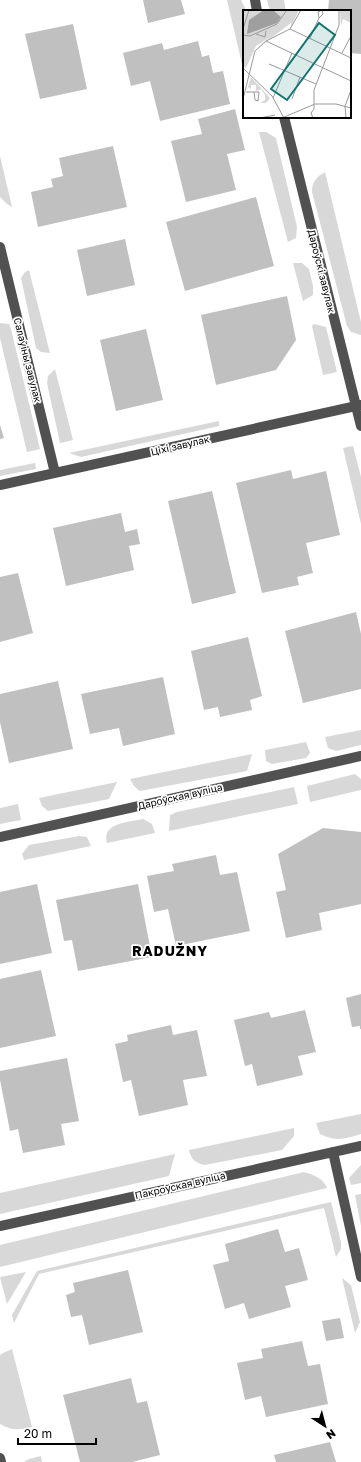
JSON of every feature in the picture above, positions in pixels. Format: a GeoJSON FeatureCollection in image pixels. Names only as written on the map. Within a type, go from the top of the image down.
{"type":"FeatureCollection","features":[{"type":"Feature","properties":{"kind":"street"},"geometry":{"type":"LineString","coordinates":[[254,0],[257,10]]}},
{"type":"Feature","properties":{"kind":"street","name":"Дароўскі завулак"},"geometry":{"type":"LineString","coordinates":[[284,118],[358,405],[361,426]]}},
{"type":"Feature","properties":{"kind":"street","name":"Салаўіны завулак"},"geometry":{"type":"LineString","coordinates":[[0,247],[56,474]]}},
{"type":"Feature","properties":{"kind":"street","name":"Ціхі завулак"},"geometry":{"type":"LineString","coordinates":[[0,485],[56,474],[358,405]]}},
{"type":"Feature","properties":{"kind":"street","name":"Дароўская вуліца"},"geometry":{"type":"LineString","coordinates":[[0,837],[361,756]]}},
{"type":"Feature","properties":{"kind":"street","name":"Пакроўская вуліца"},"geometry":{"type":"LineString","coordinates":[[0,1226],[361,1146]]}},
{"type":"Feature","properties":{"kind":"street"},"geometry":{"type":"LineString","coordinates":[[333,1152],[361,1277]]}},
{"type":"Feature","properties":{"kind":"street"},"geometry":{"type":"LineString","coordinates":[[0,1458],[1,1462]]}},
{"type":"Feature","properties":{"kind":"shaded area"},"geometry":{"type":"Polygon","coordinates":[[[227,0],[241,0],[245,8],[245,10],[243,10],[242,64],[227,0]]]}},
{"type":"Feature","properties":{"kind":"shaded area"},"geometry":{"type":"Polygon","coordinates":[[[267,0],[284,0],[286,10],[270,10],[267,0]]]}},
{"type":"Feature","properties":{"kind":"shaded area"},"geometry":{"type":"Polygon","coordinates":[[[259,132],[266,132],[276,138],[297,227],[296,238],[288,242],[259,132]]]}},
{"type":"Feature","properties":{"kind":"shaded area"},"geometry":{"type":"Polygon","coordinates":[[[0,156],[12,207],[0,197],[0,156]]]}},
{"type":"Feature","properties":{"kind":"shaded area"},"geometry":{"type":"Polygon","coordinates":[[[325,172],[361,322],[361,335],[351,332],[347,326],[312,192],[315,180],[325,172]]]}},
{"type":"Feature","properties":{"kind":"shaded area"},"geometry":{"type":"Polygon","coordinates":[[[293,263],[302,263],[309,269],[313,286],[313,295],[303,301],[293,263]]]}},
{"type":"Feature","properties":{"kind":"shaded area"},"geometry":{"type":"Polygon","coordinates":[[[29,270],[50,353],[41,352],[36,348],[21,278],[25,272],[29,270]]]}},
{"type":"Feature","properties":{"kind":"shaded area"},"geometry":{"type":"Polygon","coordinates":[[[0,323],[9,324],[11,329],[40,449],[27,452],[0,338],[0,323]]]}},
{"type":"Feature","properties":{"kind":"shaded area"},"geometry":{"type":"Polygon","coordinates":[[[314,324],[326,327],[337,372],[323,375],[312,326],[314,324]]]}},
{"type":"Feature","properties":{"kind":"shaded area"},"geometry":{"type":"Polygon","coordinates":[[[55,369],[73,440],[60,443],[47,383],[48,376],[55,369]]]}},
{"type":"Feature","properties":{"kind":"shaded area"},"geometry":{"type":"Polygon","coordinates":[[[219,421],[219,426],[81,457],[69,453],[219,421]]]}},
{"type":"Feature","properties":{"kind":"shaded area"},"geometry":{"type":"Polygon","coordinates":[[[353,446],[361,477],[361,524],[343,448],[353,446]]]}},
{"type":"Feature","properties":{"kind":"shaded area"},"geometry":{"type":"Polygon","coordinates":[[[35,463],[36,469],[0,476],[0,470],[35,463]]]}},
{"type":"Feature","properties":{"kind":"shaded area"},"geometry":{"type":"Polygon","coordinates":[[[361,730],[361,745],[336,751],[328,748],[325,737],[361,730]]]}},
{"type":"Feature","properties":{"kind":"shaded area"},"geometry":{"type":"Polygon","coordinates":[[[306,742],[310,753],[306,758],[272,764],[266,761],[265,750],[306,742]]]}},
{"type":"Feature","properties":{"kind":"shaded area"},"geometry":{"type":"Polygon","coordinates":[[[252,754],[247,771],[140,791],[134,786],[130,779],[252,754]]]}},
{"type":"Feature","properties":{"kind":"shaded area"},"geometry":{"type":"Polygon","coordinates":[[[355,774],[361,779],[361,790],[310,802],[307,786],[355,774]]]}},
{"type":"Feature","properties":{"kind":"shaded area"},"geometry":{"type":"Polygon","coordinates":[[[117,782],[109,799],[48,811],[42,806],[39,798],[117,782]]]}},
{"type":"Feature","properties":{"kind":"shaded area"},"geometry":{"type":"Polygon","coordinates":[[[294,787],[298,804],[169,831],[170,815],[177,812],[294,787]]]}},
{"type":"Feature","properties":{"kind":"shaded area"},"geometry":{"type":"Polygon","coordinates":[[[18,804],[21,820],[0,824],[0,808],[18,804]]]}},
{"type":"Feature","properties":{"kind":"shaded area"},"geometry":{"type":"Polygon","coordinates":[[[143,819],[152,824],[155,833],[107,843],[106,836],[112,827],[143,819]]]}},
{"type":"Feature","properties":{"kind":"shaded area"},"geometry":{"type":"Polygon","coordinates":[[[79,836],[87,837],[91,846],[24,860],[22,854],[29,845],[79,836]]]}},
{"type":"Feature","properties":{"kind":"shaded area"},"geometry":{"type":"Polygon","coordinates":[[[361,1114],[361,1134],[340,1139],[326,1137],[320,1134],[316,1123],[361,1114]]]}},
{"type":"Feature","properties":{"kind":"shaded area"},"geometry":{"type":"Polygon","coordinates":[[[294,1128],[294,1136],[282,1150],[205,1165],[194,1160],[189,1150],[294,1128]]]}},
{"type":"Feature","properties":{"kind":"shaded area"},"geometry":{"type":"Polygon","coordinates":[[[175,1154],[169,1176],[0,1214],[0,1193],[175,1154]]]}},
{"type":"Feature","properties":{"kind":"shaded area"},"geometry":{"type":"Polygon","coordinates":[[[361,1165],[361,1183],[351,1185],[349,1178],[361,1165]]]}},
{"type":"Feature","properties":{"kind":"shaded area"},"geometry":{"type":"Polygon","coordinates":[[[304,1172],[321,1179],[327,1188],[0,1267],[0,1245],[304,1172]]]}},
{"type":"Feature","properties":{"kind":"shaded area"},"geometry":{"type":"Polygon","coordinates":[[[361,1194],[361,1226],[355,1195],[361,1194]]]}},
{"type":"Feature","properties":{"kind":"shaded area"},"geometry":{"type":"Polygon","coordinates":[[[331,1202],[341,1242],[341,1249],[336,1257],[324,1208],[39,1274],[14,1323],[12,1315],[37,1271],[331,1202]]]}},
{"type":"Feature","properties":{"kind":"shaded area"},"geometry":{"type":"Polygon","coordinates":[[[26,1272],[7,1304],[0,1277],[26,1272]]]}},
{"type":"Feature","properties":{"kind":"shaded area"},"geometry":{"type":"Polygon","coordinates":[[[342,1278],[351,1285],[360,1322],[355,1333],[342,1278]]]}},
{"type":"Feature","properties":{"kind":"shaded area"},"geometry":{"type":"Polygon","coordinates":[[[12,1349],[32,1427],[24,1429],[12,1429],[0,1424],[0,1355],[12,1349]]]}},
{"type":"Feature","properties":{"kind":"shaded area"},"geometry":{"type":"Polygon","coordinates":[[[41,1456],[42,1462],[24,1462],[29,1459],[41,1456]]]}},
{"type":"Feature","properties":{"kind":"building"},"geometry":{"type":"Polygon","coordinates":[[[143,0],[181,0],[185,14],[148,23],[143,0]]]}},
{"type":"Feature","properties":{"kind":"building"},"geometry":{"type":"Polygon","coordinates":[[[329,0],[361,0],[361,54],[351,53],[351,10],[328,10],[329,0]]]}},
{"type":"Feature","properties":{"kind":"building"},"geometry":{"type":"Polygon","coordinates":[[[73,24],[87,89],[40,99],[25,34],[73,24]]]}},
{"type":"Feature","properties":{"kind":"building"},"geometry":{"type":"Polygon","coordinates":[[[198,41],[202,57],[209,55],[213,73],[223,71],[230,104],[160,121],[150,81],[131,86],[123,53],[162,43],[164,50],[198,41]]]}},
{"type":"Feature","properties":{"kind":"building"},"geometry":{"type":"Polygon","coordinates":[[[235,109],[245,150],[227,154],[236,190],[186,202],[171,141],[202,134],[198,119],[235,109]]]}},
{"type":"Feature","properties":{"kind":"building"},"geometry":{"type":"Polygon","coordinates":[[[113,146],[127,207],[38,227],[31,192],[53,187],[51,179],[63,176],[59,158],[113,146]]]}},
{"type":"Feature","properties":{"kind":"building"},"geometry":{"type":"Polygon","coordinates":[[[256,197],[274,266],[185,291],[166,222],[256,197]]]}},
{"type":"Feature","properties":{"kind":"building"},"geometry":{"type":"Polygon","coordinates":[[[125,239],[135,285],[87,296],[77,250],[125,239]]]}},
{"type":"Feature","properties":{"kind":"building"},"geometry":{"type":"Polygon","coordinates":[[[287,296],[296,340],[276,370],[216,385],[201,315],[287,296]]]}},
{"type":"Feature","properties":{"kind":"building"},"geometry":{"type":"Polygon","coordinates":[[[146,329],[163,400],[116,411],[100,340],[146,329]]]}},
{"type":"Feature","properties":{"kind":"building"},"geometry":{"type":"Polygon","coordinates":[[[0,425],[4,438],[0,439],[0,425]]]}},
{"type":"Feature","properties":{"kind":"building"},"geometry":{"type":"Polygon","coordinates":[[[291,470],[293,479],[326,471],[340,535],[306,543],[313,573],[297,577],[299,585],[262,593],[236,483],[291,470]]]}},
{"type":"Feature","properties":{"kind":"building"},"geometry":{"type":"Polygon","coordinates":[[[212,491],[236,593],[192,604],[168,501],[212,491]]]}},
{"type":"Feature","properties":{"kind":"building"},"geometry":{"type":"Polygon","coordinates":[[[121,513],[125,532],[137,529],[140,544],[129,546],[134,570],[66,586],[53,528],[121,513]]]}},
{"type":"Feature","properties":{"kind":"building"},"geometry":{"type":"Polygon","coordinates":[[[18,573],[33,633],[0,642],[0,577],[18,573]]]}},
{"type":"Feature","properties":{"kind":"building"},"geometry":{"type":"Polygon","coordinates":[[[356,612],[361,634],[361,689],[303,703],[285,631],[356,612]]]}},
{"type":"Feature","properties":{"kind":"building"},"geometry":{"type":"Polygon","coordinates":[[[248,637],[262,696],[250,700],[252,710],[220,717],[218,707],[204,710],[191,651],[248,637]]]}},
{"type":"Feature","properties":{"kind":"building"},"geometry":{"type":"Polygon","coordinates":[[[163,677],[175,734],[123,746],[119,728],[90,734],[81,694],[163,677]]]}},
{"type":"Feature","properties":{"kind":"building"},"geometry":{"type":"Polygon","coordinates":[[[58,681],[73,749],[9,763],[0,722],[0,694],[58,681]]]}},
{"type":"Feature","properties":{"kind":"building"},"geometry":{"type":"Polygon","coordinates":[[[323,828],[361,832],[361,904],[319,913],[322,930],[286,938],[276,892],[286,890],[278,854],[323,828]]]}},
{"type":"Feature","properties":{"kind":"building"},"geometry":{"type":"Polygon","coordinates":[[[216,855],[220,875],[237,872],[250,931],[176,946],[168,909],[154,912],[147,876],[174,871],[172,864],[216,855]]]}},
{"type":"Feature","properties":{"kind":"building"},"geometry":{"type":"Polygon","coordinates":[[[37,884],[52,953],[0,964],[0,892],[37,884]]]}},
{"type":"Feature","properties":{"kind":"building"},"geometry":{"type":"Polygon","coordinates":[[[138,884],[152,957],[78,971],[72,940],[64,941],[56,900],[138,884]]]}},
{"type":"Feature","properties":{"kind":"building"},"geometry":{"type":"Polygon","coordinates":[[[41,970],[56,1036],[0,1048],[0,979],[41,970]]]}},
{"type":"Feature","properties":{"kind":"building"},"geometry":{"type":"Polygon","coordinates":[[[361,994],[360,1029],[360,1026],[352,1027],[346,998],[361,994]]]}},
{"type":"Feature","properties":{"kind":"building"},"geometry":{"type":"Polygon","coordinates":[[[305,1010],[316,1052],[298,1056],[303,1075],[257,1086],[252,1064],[245,1066],[234,1020],[269,1012],[271,1018],[305,1010]]]}},
{"type":"Feature","properties":{"kind":"building"},"geometry":{"type":"Polygon","coordinates":[[[171,1025],[173,1035],[197,1030],[207,1076],[183,1080],[188,1105],[139,1116],[131,1080],[123,1082],[115,1044],[128,1041],[127,1035],[171,1025]]]}},
{"type":"Feature","properties":{"kind":"building"},"geometry":{"type":"Polygon","coordinates":[[[67,1058],[79,1121],[61,1124],[65,1145],[23,1153],[18,1129],[10,1131],[0,1080],[0,1071],[67,1058]]]}},
{"type":"Feature","properties":{"kind":"building"},"geometry":{"type":"Polygon","coordinates":[[[278,1229],[285,1252],[299,1248],[308,1280],[285,1286],[291,1307],[249,1319],[244,1303],[225,1309],[213,1265],[229,1261],[225,1244],[278,1229]]]}},
{"type":"Feature","properties":{"kind":"building"},"geometry":{"type":"Polygon","coordinates":[[[128,1270],[143,1332],[89,1345],[82,1315],[71,1317],[66,1295],[75,1292],[73,1283],[128,1270]]]}},
{"type":"Feature","properties":{"kind":"building"},"geometry":{"type":"Polygon","coordinates":[[[340,1318],[344,1338],[326,1341],[322,1321],[340,1318]]]}},
{"type":"Feature","properties":{"kind":"building"},"geometry":{"type":"Polygon","coordinates":[[[302,1341],[308,1366],[320,1364],[328,1404],[266,1417],[261,1396],[245,1400],[237,1363],[263,1358],[261,1349],[302,1341]]]}},
{"type":"Feature","properties":{"kind":"building"},"geometry":{"type":"Polygon","coordinates":[[[131,1378],[137,1403],[147,1401],[160,1455],[132,1462],[80,1462],[63,1395],[131,1378]]]}},
{"type":"Feature","properties":{"kind":"building"},"geometry":{"type":"Polygon","coordinates":[[[330,1442],[336,1462],[276,1462],[274,1455],[330,1442]]]}},
{"type":"Feature","properties":{"kind":"district","name":"RADUŽNY"},"geometry":{"type":"Point","coordinates":[170,951]}}]}
